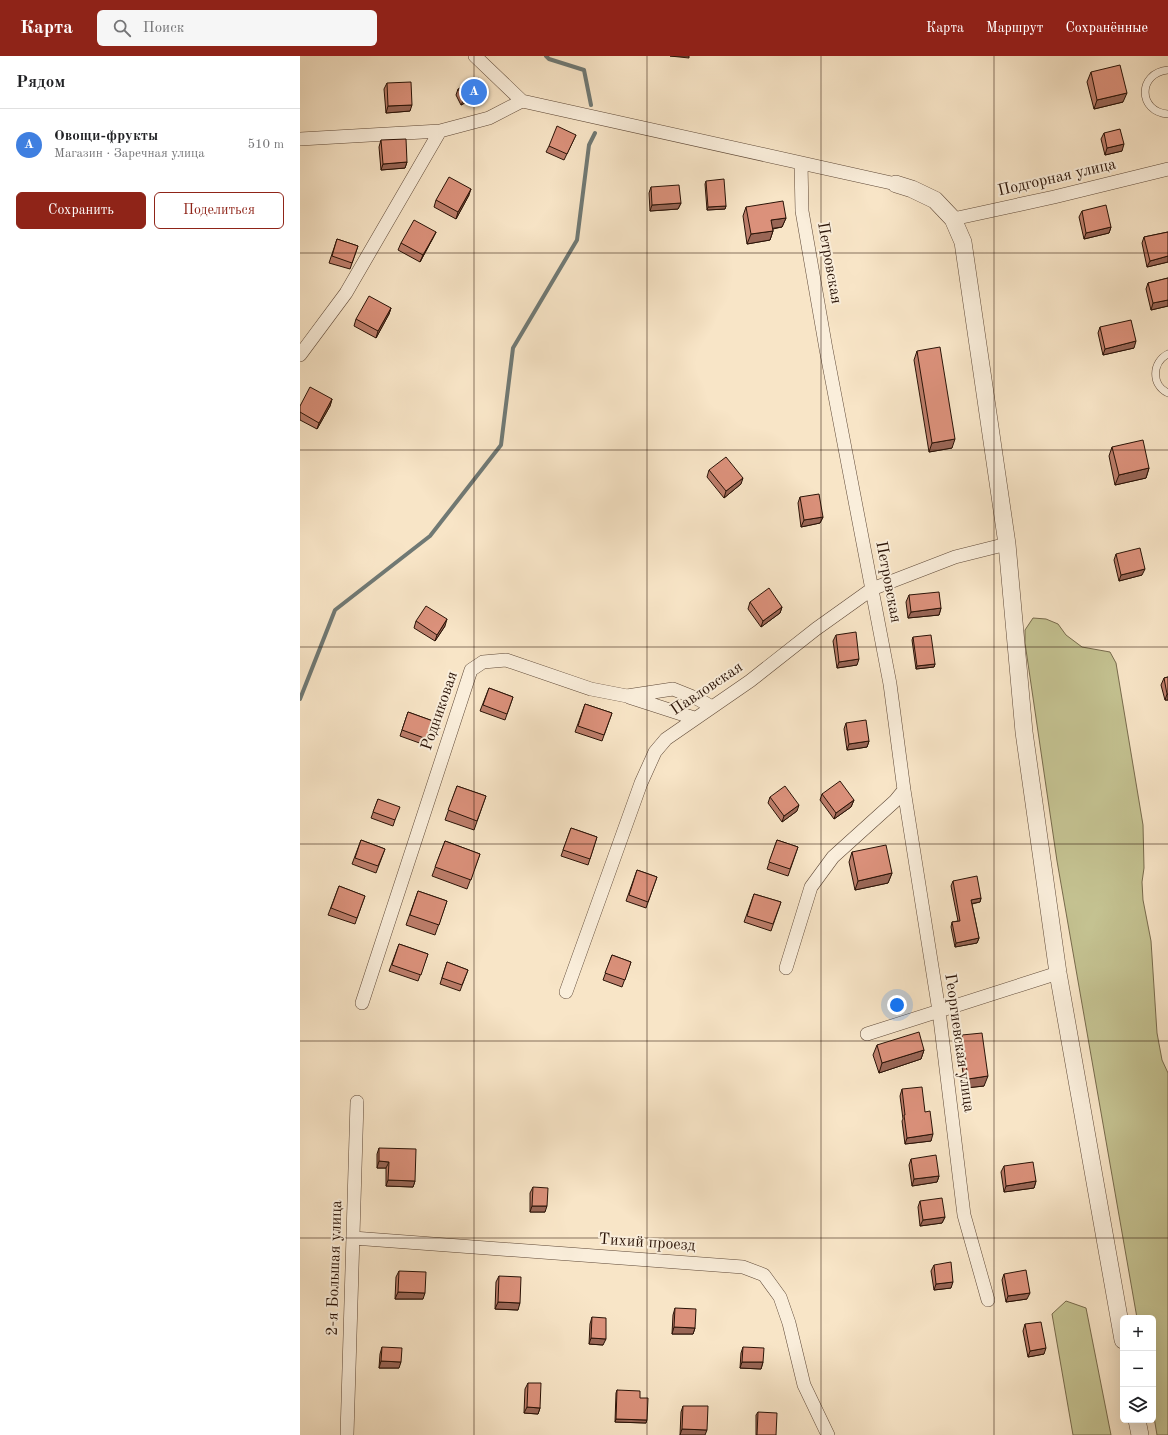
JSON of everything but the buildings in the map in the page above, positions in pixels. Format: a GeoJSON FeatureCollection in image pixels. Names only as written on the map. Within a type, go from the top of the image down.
{"type":"FeatureCollection","features":[{"type":"Feature","properties":{"kind":"street"},"geometry":{"type":"LineString","coordinates":[[475,56],[522,101],[896,184],[912,189],[935,200],[953,219],[963,242],[1007,544],[1024,732],[1058,973],[1120,1323]]}},
{"type":"Feature","properties":{"kind":"street"},"geometry":{"type":"LineString","coordinates":[[300,139],[440,131],[489,118],[522,101]]}},
{"type":"Feature","properties":{"kind":"street"},"geometry":{"type":"LineString","coordinates":[[300,355],[346,293],[440,131]]}},
{"type":"Feature","properties":{"kind":"street","name":"Петровская"},"geometry":{"type":"LineString","coordinates":[[801,163],[802,211],[826,349],[890,684],[904,790]]}},
{"type":"Feature","properties":{"kind":"street","name":"Подгорная улица"},"geometry":{"type":"LineString","coordinates":[[953,219],[1168,169]]}},
{"type":"Feature","properties":{"kind":"street","name":"Павловская"},"geometry":{"type":"LineString","coordinates":[[566,992],[641,783],[655,752],[666,739],[694,718],[750,681],[816,629],[872,589],[955,557],[1007,544]]}},
{"type":"Feature","properties":{"kind":"street","name":"Родниковая"},"geometry":{"type":"LineString","coordinates":[[362,1003],[471,670],[483,662],[506,660],[591,689],[627,696],[673,689],[712,707]]}},
{"type":"Feature","properties":{"kind":"street"},"geometry":{"type":"LineString","coordinates":[[627,696],[694,718]]}},
{"type":"Feature","properties":{"kind":"street"},"geometry":{"type":"LineString","coordinates":[[786,968],[811,887],[832,857],[895,802],[904,790]]}},
{"type":"Feature","properties":{"kind":"street","name":"Георгиевская улица"},"geometry":{"type":"LineString","coordinates":[[904,790],[939,1011],[964,1215],[988,1300]]}},
{"type":"Feature","properties":{"kind":"street"},"geometry":{"type":"LineString","coordinates":[[866,1034],[1058,973]]}},
{"type":"Feature","properties":{"kind":"street","name":"2-я Большая улица"},"geometry":{"type":"LineString","coordinates":[[347,1435],[358,1102]]}},
{"type":"Feature","properties":{"kind":"street","name":"Тихий проезд"},"geometry":{"type":"LineString","coordinates":[[353,1238],[743,1267],[764,1275],[780,1297],[790,1323],[804,1384],[828,1435]]}},
{"type":"Feature","properties":{"kind":"street"},"geometry":{"type":"LineString","coordinates":[[1138,1423],[1140,1435]]}},
{"type":"Feature","properties":{"kind":"lane"},"geometry":{"type":"LineString","coordinates":[[1168,70],[1160,71],[1154,74],[1146,85],[1145,92],[1149,105],[1154,110],[1160,113],[1168,114]]}},
{"type":"Feature","properties":{"kind":"lane"},"geometry":{"type":"LineString","coordinates":[[1168,354],[1159,361],[1155,374],[1156,381],[1168,394]]}},
{"type":"Feature","properties":{"kind":"shaded area"},"geometry":{"type":"Polygon","coordinates":[[[1033,618],[1046,619],[1058,624],[1066,635],[1082,647],[1110,652],[1116,663],[1143,825],[1143,900],[1151,941],[1157,1033],[1162,1060],[1168,1073],[1168,1435],[1157,1435],[1155,1423],[1156,1315],[1136,1315],[1057,861],[1025,643],[1025,630],[1033,618]]]}},
{"type":"Feature","properties":{"kind":"shaded area"},"geometry":{"type":"Polygon","coordinates":[[[1066,1301],[1086,1308],[1111,1435],[1073,1435],[1052,1314],[1066,1301]]]}},
{"type":"Feature","properties":{"kind":"waterway"},"geometry":{"type":"LineString","coordinates":[[546,56],[549,59],[584,70],[591,105]]}},
{"type":"Feature","properties":{"kind":"waterway"},"geometry":{"type":"LineString","coordinates":[[300,699],[335,610],[430,536],[501,445],[513,348],[577,240],[589,145],[595,133]]}},
{"type":"Feature","properties":{"kind":"place","name":"Овощи-фрукты"},"geometry":{"type":"Point","coordinates":[474,92]}}]}
